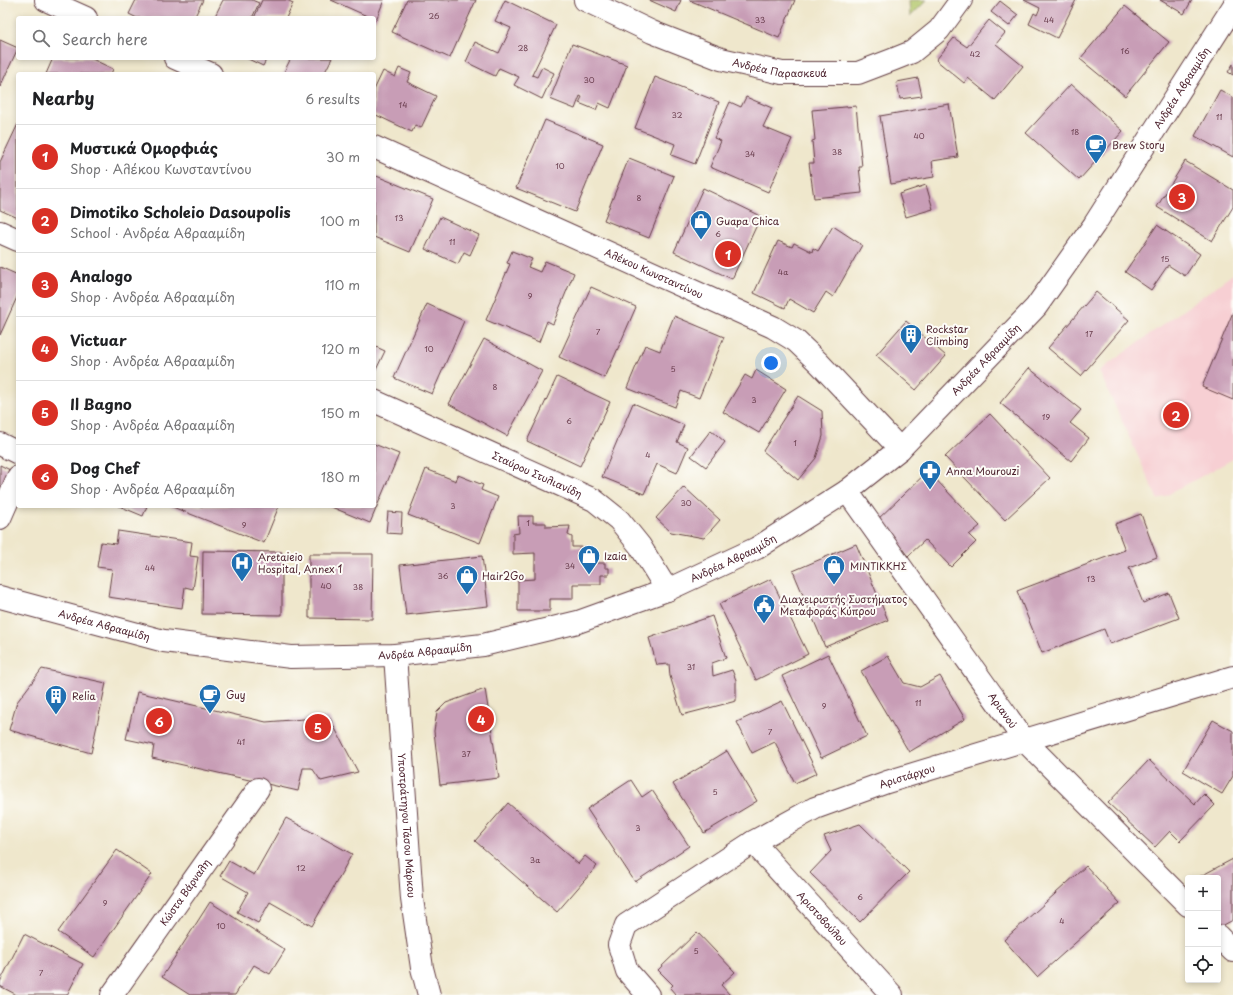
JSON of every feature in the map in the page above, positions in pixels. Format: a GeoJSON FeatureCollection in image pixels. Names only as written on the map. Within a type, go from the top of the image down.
{"type":"FeatureCollection","features":[{"type":"Feature","properties":{"kind":"street"},"geometry":{"type":"LineString","coordinates":[[46,0],[82,16]]}},
{"type":"Feature","properties":{"kind":"street","name":"Ανδρέα Παρασκευά"},"geometry":{"type":"LineString","coordinates":[[585,0],[652,32],[721,59],[782,73],[858,73],[912,52],[939,30],[961,0]]}},
{"type":"Feature","properties":{"kind":"street","name":"Ανδρέα Αβρααμίδη"},"geometry":{"type":"LineString","coordinates":[[0,597],[164,641],[291,657],[395,655],[490,643],[578,622],[667,590],[757,548],[847,491],[900,449],[1036,307],[1094,225],[1233,7]]}},
{"type":"Feature","properties":{"kind":"street"},"geometry":{"type":"LineString","coordinates":[[180,60],[206,72]]}},
{"type":"Feature","properties":{"kind":"street","name":"Αλέκου Κωνσταντίνου"},"geometry":{"type":"LineString","coordinates":[[376,148],[773,327],[796,341],[819,363],[900,449]]}},
{"type":"Feature","properties":{"kind":"street"},"geometry":{"type":"LineString","coordinates":[[0,232],[16,239]]}},
{"type":"Feature","properties":{"kind":"street","name":"Σταύρου Στυλιανίδη"},"geometry":{"type":"LineString","coordinates":[[376,401],[594,500],[619,520],[640,546],[667,590]]}},
{"type":"Feature","properties":{"kind":"street"},"geometry":{"type":"LineString","coordinates":[[0,444],[16,452]]}},
{"type":"Feature","properties":{"kind":"street"},"geometry":{"type":"LineString","coordinates":[[0,518],[16,482]]}},
{"type":"Feature","properties":{"kind":"street","name":"Αριανού"},"geometry":{"type":"LineString","coordinates":[[847,491],[1024,740],[1185,902]]}},
{"type":"Feature","properties":{"kind":"street","name":"Υποστράτηγου Τάσου Μάρκου"},"geometry":{"type":"LineString","coordinates":[[395,655],[412,899],[422,968],[429,995]]}},
{"type":"Feature","properties":{"kind":"street","name":"Αριστάρχου"},"geometry":{"type":"LineString","coordinates":[[648,995],[627,971],[619,944],[626,925],[753,842],[822,806],[887,782],[1233,677]]}},
{"type":"Feature","properties":{"kind":"street","name":"Κώστα Βάρναλη"},"geometry":{"type":"LineString","coordinates":[[112,995],[258,789]]}},
{"type":"Feature","properties":{"kind":"street","name":"Αριστοβούλου"},"geometry":{"type":"LineString","coordinates":[[753,842],[892,995]]}},
{"type":"Feature","properties":{"kind":"street"},"geometry":{"type":"LineString","coordinates":[[1221,939],[1233,951]]}},
{"type":"Feature","properties":{"kind":"shaded area"},"geometry":{"type":"Polygon","coordinates":[[[1233,274],[1233,459],[1158,500],[1099,371],[1233,274]]]}},
{"type":"Feature","properties":{"kind":"green space"},"geometry":{"type":"Polygon","coordinates":[[[909,0],[927,0],[910,17],[909,0]]]}},
{"type":"Feature","properties":{"kind":"building"},"geometry":{"type":"Polygon","coordinates":[[[136,0],[203,0],[195,16],[133,16],[129,14],[136,0]]]}},
{"type":"Feature","properties":{"kind":"building"},"geometry":{"type":"Polygon","coordinates":[[[223,0],[252,0],[259,3],[253,16],[215,16],[223,0]]]}},
{"type":"Feature","properties":{"kind":"building"},"geometry":{"type":"Polygon","coordinates":[[[262,0],[287,0],[293,3],[287,16],[255,16],[262,0]]]}},
{"type":"Feature","properties":{"kind":"building"},"geometry":{"type":"Polygon","coordinates":[[[331,0],[384,0],[376,20],[376,16],[367,16],[331,0]]]}},
{"type":"Feature","properties":{"kind":"building"},"geometry":{"type":"Polygon","coordinates":[[[407,0],[476,0],[450,58],[392,32],[407,0]]]}},
{"type":"Feature","properties":{"kind":"building"},"geometry":{"type":"Polygon","coordinates":[[[505,0],[556,25],[532,75],[537,77],[542,67],[554,73],[542,99],[514,85],[519,77],[499,68],[495,76],[466,62],[475,42],[499,53],[511,28],[495,21],[505,0]]]}},
{"type":"Feature","properties":{"kind":"building"},"geometry":{"type":"Polygon","coordinates":[[[649,0],[681,0],[676,12],[649,0]]]}},
{"type":"Feature","properties":{"kind":"building"},"geometry":{"type":"Polygon","coordinates":[[[689,0],[795,0],[779,38],[689,0]]]}},
{"type":"Feature","properties":{"kind":"building"},"geometry":{"type":"Polygon","coordinates":[[[1024,0],[1076,0],[1057,38],[1029,24],[1034,13],[1037,15],[1040,8],[1024,0]]]}},
{"type":"Feature","properties":{"kind":"building"},"geometry":{"type":"Polygon","coordinates":[[[1160,0],[1192,0],[1184,14],[1160,0]]]}},
{"type":"Feature","properties":{"kind":"building"},"geometry":{"type":"Polygon","coordinates":[[[1000,1],[1018,15],[1009,26],[991,12],[1000,1]]]}},
{"type":"Feature","properties":{"kind":"building"},"geometry":{"type":"Polygon","coordinates":[[[1125,6],[1169,42],[1125,96],[1080,59],[1125,6]]]}},
{"type":"Feature","properties":{"kind":"building"},"geometry":{"type":"Polygon","coordinates":[[[989,20],[1005,33],[996,44],[1023,66],[995,100],[968,78],[964,83],[936,60],[954,38],[967,47],[989,20]]]}},
{"type":"Feature","properties":{"kind":"building"},"geometry":{"type":"Polygon","coordinates":[[[0,40],[16,47],[16,52],[0,87],[0,40]]]}},
{"type":"Feature","properties":{"kind":"building"},"geometry":{"type":"Polygon","coordinates":[[[572,44],[627,65],[610,108],[599,103],[596,110],[579,103],[582,97],[580,96],[575,109],[550,99],[572,44]]]}},
{"type":"Feature","properties":{"kind":"building"},"geometry":{"type":"Polygon","coordinates":[[[52,60],[94,60],[113,69],[112,72],[47,72],[52,60]]]}},
{"type":"Feature","properties":{"kind":"building"},"geometry":{"type":"Polygon","coordinates":[[[250,60],[266,60],[263,66],[250,60]]]}},
{"type":"Feature","properties":{"kind":"building"},"geometry":{"type":"Polygon","coordinates":[[[290,60],[331,60],[325,72],[284,72],[290,60]]]}},
{"type":"Feature","properties":{"kind":"building"},"geometry":{"type":"Polygon","coordinates":[[[1233,64],[1233,75],[1228,72],[1233,64]]]}},
{"type":"Feature","properties":{"kind":"building"},"geometry":{"type":"Polygon","coordinates":[[[399,68],[411,73],[407,82],[436,96],[421,128],[415,125],[412,132],[376,115],[376,86],[383,71],[395,77],[399,68]]]}},
{"type":"Feature","properties":{"kind":"building"},"geometry":{"type":"Polygon","coordinates":[[[655,77],[719,102],[695,164],[671,155],[675,144],[635,128],[655,77]]]}},
{"type":"Feature","properties":{"kind":"building"},"geometry":{"type":"Polygon","coordinates":[[[918,78],[922,96],[900,99],[897,82],[918,78]]]}},
{"type":"Feature","properties":{"kind":"building"},"geometry":{"type":"Polygon","coordinates":[[[1071,84],[1123,131],[1079,180],[1026,133],[1071,84]]]}},
{"type":"Feature","properties":{"kind":"building"},"geometry":{"type":"Polygon","coordinates":[[[1220,90],[1233,97],[1233,157],[1195,136],[1220,90]]]}},
{"type":"Feature","properties":{"kind":"building"},"geometry":{"type":"Polygon","coordinates":[[[746,97],[772,108],[763,127],[792,139],[768,192],[710,167],[721,141],[714,138],[730,102],[741,107],[746,97]]]}},
{"type":"Feature","properties":{"kind":"building"},"geometry":{"type":"Polygon","coordinates":[[[949,104],[958,157],[932,161],[934,177],[891,184],[880,116],[949,104]]]}},
{"type":"Feature","properties":{"kind":"building"},"geometry":{"type":"Polygon","coordinates":[[[856,106],[862,167],[859,167],[862,193],[814,198],[809,163],[814,163],[812,141],[815,140],[812,110],[856,106]]]}},
{"type":"Feature","properties":{"kind":"building"},"geometry":{"type":"Polygon","coordinates":[[[545,120],[603,144],[575,212],[516,188],[545,120]]]}},
{"type":"Feature","properties":{"kind":"building"},"geometry":{"type":"Polygon","coordinates":[[[16,128],[16,217],[0,210],[0,162],[16,128]]]}},
{"type":"Feature","properties":{"kind":"building"},"geometry":{"type":"Polygon","coordinates":[[[629,158],[674,176],[649,238],[604,220],[629,158]]]}},
{"type":"Feature","properties":{"kind":"building"},"geometry":{"type":"Polygon","coordinates":[[[1185,161],[1233,190],[1233,207],[1212,241],[1157,207],[1185,161]]]}},
{"type":"Feature","properties":{"kind":"building"},"geometry":{"type":"Polygon","coordinates":[[[376,176],[433,199],[410,252],[376,238],[376,176]]]}},
{"type":"Feature","properties":{"kind":"building"},"geometry":{"type":"Polygon","coordinates":[[[926,185],[933,209],[906,217],[899,194],[926,185]]]}},
{"type":"Feature","properties":{"kind":"building"},"geometry":{"type":"Polygon","coordinates":[[[703,188],[761,216],[732,279],[674,252],[703,188]]]}},
{"type":"Feature","properties":{"kind":"building"},"geometry":{"type":"Polygon","coordinates":[[[440,217],[479,235],[470,255],[464,252],[458,264],[425,249],[440,217]]]}},
{"type":"Feature","properties":{"kind":"building"},"geometry":{"type":"Polygon","coordinates":[[[1157,225],[1200,254],[1185,276],[1168,265],[1151,290],[1125,272],[1157,225]]]}},
{"type":"Feature","properties":{"kind":"building"},"geometry":{"type":"Polygon","coordinates":[[[833,226],[862,245],[833,297],[826,292],[813,313],[789,299],[785,308],[754,293],[778,241],[792,247],[794,243],[812,252],[813,248],[818,251],[833,226]]]}},
{"type":"Feature","properties":{"kind":"building"},"geometry":{"type":"Polygon","coordinates":[[[512,251],[532,259],[528,267],[540,272],[545,261],[574,273],[553,324],[547,321],[539,342],[486,320],[510,264],[507,263],[512,251]]]}},
{"type":"Feature","properties":{"kind":"building"},"geometry":{"type":"Polygon","coordinates":[[[0,267],[16,274],[16,299],[0,335],[0,267]]]}},
{"type":"Feature","properties":{"kind":"building"},"geometry":{"type":"Polygon","coordinates":[[[591,287],[636,307],[605,378],[559,357],[591,287]]]}},
{"type":"Feature","properties":{"kind":"building"},"geometry":{"type":"Polygon","coordinates":[[[1096,292],[1129,320],[1081,376],[1048,348],[1096,292]]]}},
{"type":"Feature","properties":{"kind":"building"},"geometry":{"type":"Polygon","coordinates":[[[427,304],[464,321],[432,394],[394,378],[427,304]]]}},
{"type":"Feature","properties":{"kind":"building"},"geometry":{"type":"Polygon","coordinates":[[[1233,312],[1233,400],[1202,387],[1233,312]]]}},
{"type":"Feature","properties":{"kind":"building"},"geometry":{"type":"Polygon","coordinates":[[[674,316],[724,337],[699,398],[681,391],[675,407],[627,388],[645,345],[660,351],[674,316]]]}},
{"type":"Feature","properties":{"kind":"building","name":"Rockstar Climbing"},"geometry":{"type":"Polygon","coordinates":[[[906,321],[946,356],[916,390],[876,355],[906,321]]]}},
{"type":"Feature","properties":{"kind":"building"},"geometry":{"type":"Polygon","coordinates":[[[484,339],[542,371],[507,436],[449,404],[484,339]]]}},
{"type":"Feature","properties":{"kind":"building"},"geometry":{"type":"Polygon","coordinates":[[[376,347],[385,351],[376,370],[376,347]]]}},
{"type":"Feature","properties":{"kind":"building"},"geometry":{"type":"Polygon","coordinates":[[[1029,368],[1081,410],[1070,423],[1089,438],[1071,461],[1000,403],[1029,368]]]}},
{"type":"Feature","properties":{"kind":"building"},"geometry":{"type":"Polygon","coordinates":[[[756,370],[786,389],[759,433],[723,412],[745,375],[752,379],[756,370]]]}},
{"type":"Feature","properties":{"kind":"building"},"geometry":{"type":"Polygon","coordinates":[[[557,377],[610,402],[580,466],[527,441],[557,377]]]}},
{"type":"Feature","properties":{"kind":"building"},"geometry":{"type":"Polygon","coordinates":[[[798,396],[822,411],[823,436],[816,458],[798,480],[763,451],[798,396]]]}},
{"type":"Feature","properties":{"kind":"building"},"geometry":{"type":"Polygon","coordinates":[[[633,403],[684,425],[677,442],[688,447],[677,473],[657,464],[644,494],[602,477],[633,403]]]}},
{"type":"Feature","properties":{"kind":"building"},"geometry":{"type":"Polygon","coordinates":[[[990,414],[1050,478],[1005,520],[945,457],[990,414]]]}},
{"type":"Feature","properties":{"kind":"building"},"geometry":{"type":"Polygon","coordinates":[[[711,430],[725,442],[706,467],[691,456],[711,430]]]}},
{"type":"Feature","properties":{"kind":"building"},"geometry":{"type":"Polygon","coordinates":[[[376,445],[399,454],[370,523],[334,508],[376,508],[376,445]]]}},
{"type":"Feature","properties":{"kind":"building"},"geometry":{"type":"Polygon","coordinates":[[[0,465],[10,470],[0,491],[0,465]]]}},
{"type":"Feature","properties":{"kind":"building"},"geometry":{"type":"Polygon","coordinates":[[[426,469],[456,481],[458,475],[483,485],[481,490],[498,497],[480,543],[408,515],[426,469]]]}},
{"type":"Feature","properties":{"kind":"building"},"geometry":{"type":"Polygon","coordinates":[[[928,471],[980,526],[969,535],[976,542],[951,567],[925,540],[908,556],[875,522],[928,471]]]}},
{"type":"Feature","properties":{"kind":"building"},"geometry":{"type":"Polygon","coordinates":[[[684,487],[720,520],[704,538],[671,532],[656,518],[684,487]]]}},
{"type":"Feature","properties":{"kind":"building"},"geometry":{"type":"Polygon","coordinates":[[[124,508],[146,508],[143,516],[124,508]]]}},
{"type":"Feature","properties":{"kind":"building"},"geometry":{"type":"Polygon","coordinates":[[[175,508],[278,508],[264,543],[175,508]]]}},
{"type":"Feature","properties":{"kind":"building"},"geometry":{"type":"Polygon","coordinates":[[[388,512],[402,513],[401,534],[386,533],[388,512]]]}},
{"type":"Feature","properties":{"kind":"building"},"geometry":{"type":"Polygon","coordinates":[[[1141,514],[1157,557],[1129,568],[1143,603],[1169,593],[1179,618],[1110,644],[1104,629],[1042,653],[1017,591],[1125,550],[1115,524],[1141,514]]]}},
{"type":"Feature","properties":{"kind":"building"},"geometry":{"type":"Polygon","coordinates":[[[518,516],[533,516],[533,523],[546,523],[546,527],[570,526],[568,535],[572,537],[572,547],[588,547],[587,557],[596,557],[596,563],[605,563],[605,568],[609,568],[609,575],[601,575],[601,584],[573,584],[573,599],[550,599],[550,611],[518,611],[518,580],[535,579],[535,553],[513,554],[513,534],[519,533],[518,516]]]}},
{"type":"Feature","properties":{"kind":"building"},"geometry":{"type":"Polygon","coordinates":[[[118,531],[192,542],[190,556],[198,557],[193,589],[185,587],[182,608],[108,597],[112,569],[97,567],[101,542],[116,544],[118,531]]]}},
{"type":"Feature","properties":{"kind":"building"},"geometry":{"type":"Polygon","coordinates":[[[856,544],[888,620],[825,647],[793,571],[856,544]]]}},
{"type":"Feature","properties":{"kind":"building","name":"Aretaieio Hospital, Annex 1"},"geometry":{"type":"Polygon","coordinates":[[[203,551],[282,552],[282,615],[202,614],[203,551]]]}},
{"type":"Feature","properties":{"kind":"building"},"geometry":{"type":"Polygon","coordinates":[[[309,554],[373,554],[372,619],[309,618],[309,554]]]}},
{"type":"Feature","properties":{"kind":"building"},"geometry":{"type":"Polygon","coordinates":[[[482,556],[488,606],[406,615],[400,565],[482,556]]]}},
{"type":"Feature","properties":{"kind":"building"},"geometry":{"type":"Polygon","coordinates":[[[771,579],[808,654],[756,680],[719,604],[771,579]]]}},
{"type":"Feature","properties":{"kind":"building"},"geometry":{"type":"Polygon","coordinates":[[[712,616],[726,658],[712,663],[713,676],[732,670],[736,680],[736,701],[682,715],[670,676],[669,664],[657,665],[649,638],[712,616]]]}},
{"type":"Feature","properties":{"kind":"building"},"geometry":{"type":"Polygon","coordinates":[[[828,654],[867,736],[821,758],[782,676],[828,654]]]}},
{"type":"Feature","properties":{"kind":"building"},"geometry":{"type":"Polygon","coordinates":[[[888,656],[904,683],[920,687],[940,676],[965,719],[909,752],[861,671],[888,656]]]}},
{"type":"Feature","properties":{"kind":"building","name":"Relia"},"geometry":{"type":"Polygon","coordinates":[[[42,669],[106,683],[91,753],[9,730],[17,702],[42,669]]]}},
{"type":"Feature","properties":{"kind":"building"},"geometry":{"type":"Polygon","coordinates":[[[485,689],[499,778],[440,785],[434,731],[437,712],[446,703],[485,689]]]}},
{"type":"Feature","properties":{"kind":"building"},"geometry":{"type":"Polygon","coordinates":[[[137,692],[266,722],[329,717],[358,772],[321,781],[312,768],[303,768],[298,791],[152,758],[154,745],[126,739],[137,692]]]}},
{"type":"Feature","properties":{"kind":"building"},"geometry":{"type":"Polygon","coordinates":[[[782,701],[817,773],[795,783],[775,742],[752,753],[737,722],[782,701]]]}},
{"type":"Feature","properties":{"kind":"building"},"geometry":{"type":"Polygon","coordinates":[[[1213,720],[1233,731],[1233,776],[1222,794],[1183,771],[1213,720]]]}},
{"type":"Feature","properties":{"kind":"building"},"geometry":{"type":"Polygon","coordinates":[[[727,751],[757,801],[704,833],[673,784],[727,751]]]}},
{"type":"Feature","properties":{"kind":"building"},"geometry":{"type":"Polygon","coordinates":[[[1149,760],[1195,804],[1204,794],[1215,805],[1180,841],[1170,831],[1155,847],[1108,803],[1149,760]]]}},
{"type":"Feature","properties":{"kind":"building"},"geometry":{"type":"Polygon","coordinates":[[[631,780],[642,797],[652,790],[689,846],[635,882],[587,809],[631,780]]]}},
{"type":"Feature","properties":{"kind":"building"},"geometry":{"type":"Polygon","coordinates":[[[508,803],[578,864],[585,856],[597,866],[557,912],[475,841],[508,803]]]}},
{"type":"Feature","properties":{"kind":"building"},"geometry":{"type":"Polygon","coordinates":[[[286,818],[352,854],[312,926],[270,902],[258,923],[237,912],[248,892],[220,876],[229,861],[254,875],[286,818]]]}},
{"type":"Feature","properties":{"kind":"building"},"geometry":{"type":"Polygon","coordinates":[[[860,824],[909,872],[860,922],[810,873],[831,851],[824,836],[860,824]]]}},
{"type":"Feature","properties":{"kind":"building"},"geometry":{"type":"Polygon","coordinates":[[[117,850],[152,874],[94,957],[58,932],[117,850]]]}},
{"type":"Feature","properties":{"kind":"building"},"geometry":{"type":"Polygon","coordinates":[[[1233,859],[1233,920],[1221,926],[1221,875],[1203,875],[1233,859]]]}},
{"type":"Feature","properties":{"kind":"building"},"geometry":{"type":"Polygon","coordinates":[[[1086,866],[1120,903],[1037,977],[1004,940],[1086,866]]]}},
{"type":"Feature","properties":{"kind":"building"},"geometry":{"type":"Polygon","coordinates":[[[210,902],[285,950],[270,974],[254,965],[235,995],[190,995],[162,977],[210,902]]]}},
{"type":"Feature","properties":{"kind":"building"},"geometry":{"type":"Polygon","coordinates":[[[697,932],[735,972],[721,985],[730,995],[676,995],[670,988],[673,985],[658,970],[697,932]]]}},
{"type":"Feature","properties":{"kind":"building"},"geometry":{"type":"Polygon","coordinates":[[[24,934],[83,964],[67,995],[17,995],[0,986],[0,982],[24,934]]]}},
{"type":"Feature","properties":{"kind":"place","name":"Brew Story"},"geometry":{"type":"Point","coordinates":[1096,164]}},
{"type":"Feature","properties":{"kind":"place","name":"Analogo"},"geometry":{"type":"Point","coordinates":[1182,197]}},
{"type":"Feature","properties":{"kind":"place","name":"Guapa Chica"},"geometry":{"type":"Point","coordinates":[701,240]}},
{"type":"Feature","properties":{"kind":"place","name":"Μυστικά Ομορφιάς"},"geometry":{"type":"Point","coordinates":[728,254]}},
{"type":"Feature","properties":{"kind":"place","name":"Rockstar Climbing"},"geometry":{"type":"Point","coordinates":[911,354]}},
{"type":"Feature","properties":{"kind":"place","name":"Dimotiko Scholeio Dasoupolis"},"geometry":{"type":"Point","coordinates":[1176,415]}},
{"type":"Feature","properties":{"kind":"place","name":"Anna Mourouzi"},"geometry":{"type":"Point","coordinates":[930,490]}},
{"type":"Feature","properties":{"kind":"place","name":"Izaia"},"geometry":{"type":"Point","coordinates":[589,576]}},
{"type":"Feature","properties":{"kind":"place","name":"Aretaieio Hospital, Annex 1"},"geometry":{"type":"Point","coordinates":[242,582]}},
{"type":"Feature","properties":{"kind":"place","name":"ΜΙΝΤΙΚΚΗΣ"},"geometry":{"type":"Point","coordinates":[834,586]}},
{"type":"Feature","properties":{"kind":"place","name":"Hair2Go"},"geometry":{"type":"Point","coordinates":[467,596]}},
{"type":"Feature","properties":{"kind":"place","name":"Διαχειριστής Συστήματος Μεταφοράς Κύπρου"},"geometry":{"type":"Point","coordinates":[764,624]}},
{"type":"Feature","properties":{"kind":"place","name":"Guy"},"geometry":{"type":"Point","coordinates":[210,714]}},
{"type":"Feature","properties":{"kind":"place","name":"Relia"},"geometry":{"type":"Point","coordinates":[56,716]}},
{"type":"Feature","properties":{"kind":"place","name":"Victuar"},"geometry":{"type":"Point","coordinates":[481,719]}},
{"type":"Feature","properties":{"kind":"place","name":"Dog Chef"},"geometry":{"type":"Point","coordinates":[159,721]}},
{"type":"Feature","properties":{"kind":"place","name":"Il Bagno"},"geometry":{"type":"Point","coordinates":[318,727]}}]}
